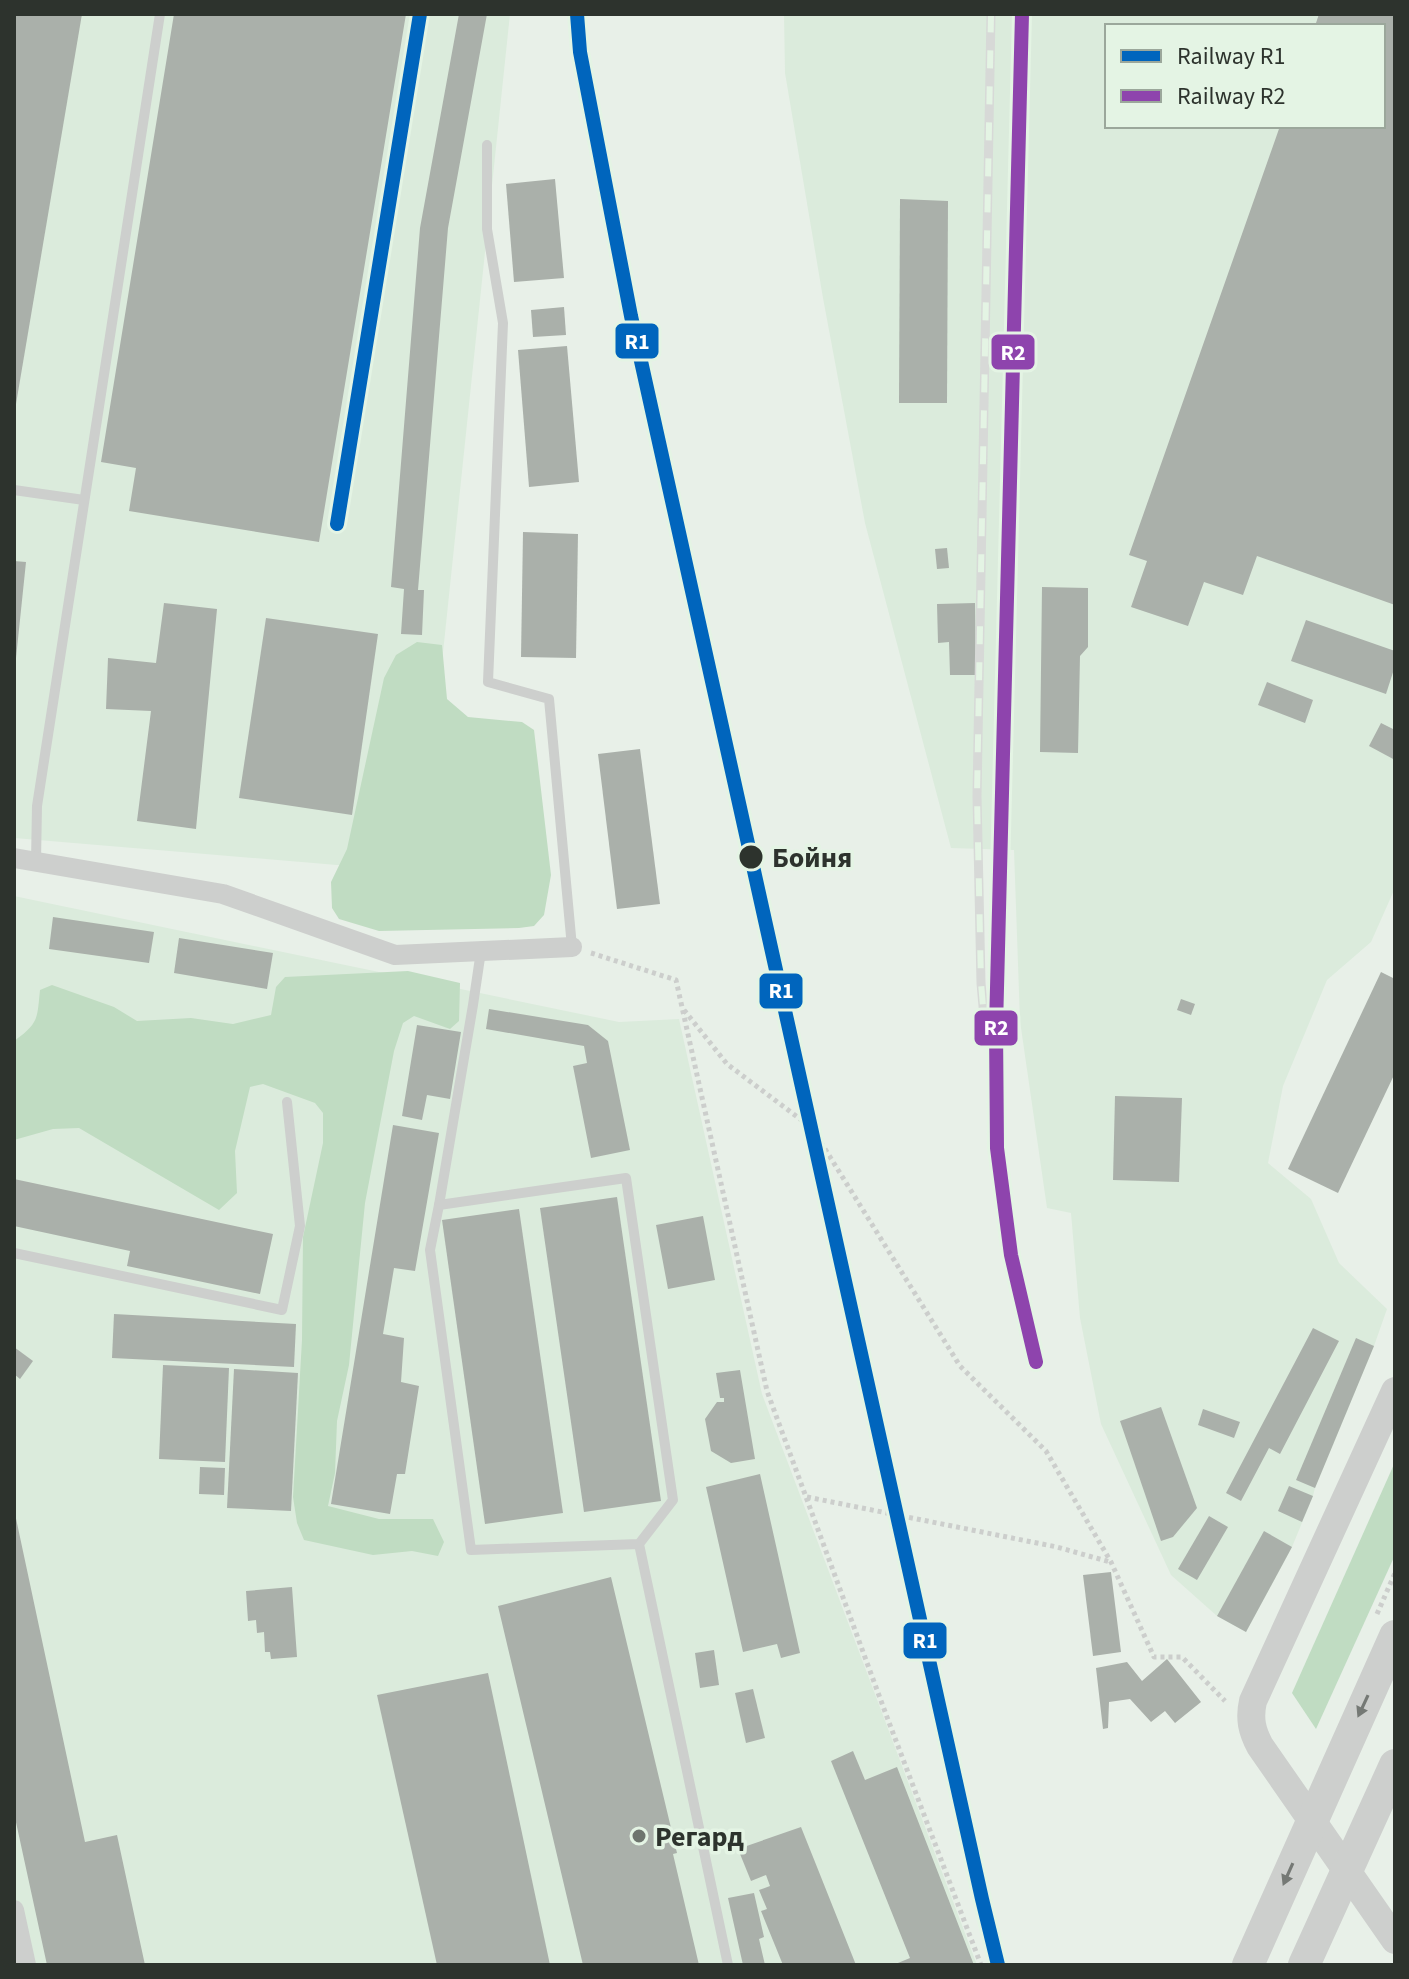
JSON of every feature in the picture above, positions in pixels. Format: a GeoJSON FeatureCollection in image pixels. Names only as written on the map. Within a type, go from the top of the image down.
{"type":"FeatureCollection","features":[{"type":"Feature","properties":{"kind":"main road"},"geometry":{"type":"LineString","coordinates":[[1395,1391],[1253,1701],[1250,1714],[1260,1746],[1395,1940]]}},
{"type":"Feature","properties":{"kind":"main road"},"geometry":{"type":"LineString","coordinates":[[1248,1965],[1395,1636]]}},
{"type":"Feature","properties":{"kind":"main road"},"geometry":{"type":"LineString","coordinates":[[1304,1965],[1395,1765]]}},
{"type":"Feature","properties":{"kind":"street"},"geometry":{"type":"LineString","coordinates":[[14,858],[223,894],[395,955],[572,947]]}},
{"type":"Feature","properties":{"kind":"street"},"geometry":{"type":"LineString","coordinates":[[14,1910],[26,1965]]}},
{"type":"Feature","properties":{"kind":"lane"},"geometry":{"type":"LineString","coordinates":[[36,861],[37,806],[160,14]]}},
{"type":"Feature","properties":{"kind":"lane"},"geometry":{"type":"LineString","coordinates":[[487,145],[487,229],[503,323],[488,682],[549,699],[572,947]]}},
{"type":"Feature","properties":{"kind":"lane"},"geometry":{"type":"LineString","coordinates":[[14,490],[84,500]]}},
{"type":"Feature","properties":{"kind":"lane"},"geometry":{"type":"LineString","coordinates":[[481,951],[430,1250],[471,1550],[639,1544]]}},
{"type":"Feature","properties":{"kind":"lane"},"geometry":{"type":"LineString","coordinates":[[14,1253],[282,1310],[300,1226],[287,1102]]}},
{"type":"Feature","properties":{"kind":"lane"},"geometry":{"type":"LineString","coordinates":[[439,1205],[626,1178],[673,1500],[639,1544],[728,1965]]}},
{"type":"Feature","properties":{"kind":"path"},"geometry":{"type":"LineString","coordinates":[[572,947],[676,980],[767,1391],[981,1965]]}},
{"type":"Feature","properties":{"kind":"path"},"geometry":{"type":"LineString","coordinates":[[683,1009],[727,1064],[812,1128],[960,1366],[1046,1451],[1111,1562],[1154,1657],[1182,1657],[1225,1701]]}},
{"type":"Feature","properties":{"kind":"path"},"geometry":{"type":"LineString","coordinates":[[806,1497],[1057,1547],[1111,1562]]}},
{"type":"Feature","properties":{"kind":"shaded area"},"geometry":{"type":"Polygon","coordinates":[[[14,14],[510,14],[420,872],[14,838],[14,14]]]}},
{"type":"Feature","properties":{"kind":"shaded area"},"geometry":{"type":"Polygon","coordinates":[[[784,14],[1395,14],[1395,888],[1371,942],[1327,980],[1283,1086],[1268,1163],[1311,1199],[1339,1263],[1387,1309],[1292,1547],[1246,1632],[1217,1616],[1171,1575],[1101,1424],[1080,1318],[1071,1213],[1047,1208],[1020,1021],[1014,850],[951,848],[865,523],[785,73],[784,14]]]}},
{"type":"Feature","properties":{"kind":"shaded area"},"geometry":{"type":"Polygon","coordinates":[[[14,896],[619,1022],[679,1019],[762,1394],[977,1965],[14,1965],[14,896]]]}},
{"type":"Feature","properties":{"kind":"green space"},"geometry":{"type":"Polygon","coordinates":[[[417,642],[442,645],[447,699],[468,717],[522,722],[534,730],[551,875],[544,915],[534,926],[379,931],[339,919],[332,908],[331,882],[347,849],[384,678],[396,655],[417,642]]]}},
{"type":"Feature","properties":{"kind":"green space"},"geometry":{"type":"Polygon","coordinates":[[[408,971],[460,983],[459,1021],[450,1029],[414,1016],[403,1023],[394,1051],[365,1203],[349,1365],[337,1421],[335,1473],[328,1506],[379,1519],[433,1519],[444,1542],[438,1556],[412,1551],[373,1555],[304,1540],[297,1523],[293,1497],[302,1340],[303,1237],[323,1143],[323,1113],[315,1103],[263,1084],[250,1087],[235,1151],[237,1193],[219,1210],[79,1128],[53,1129],[14,1140],[14,1041],[35,1020],[40,990],[52,985],[114,1007],[137,1021],[191,1018],[233,1024],[271,1015],[276,987],[285,977],[408,971]]]}},
{"type":"Feature","properties":{"kind":"green space"},"geometry":{"type":"Polygon","coordinates":[[[1395,1462],[1395,1555],[1316,1729],[1292,1693],[1395,1462]]]}},
{"type":"Feature","properties":{"kind":"building"},"geometry":{"type":"Polygon","coordinates":[[[14,14],[82,14],[16,404],[14,403],[14,14]]]}},
{"type":"Feature","properties":{"kind":"building"},"geometry":{"type":"Polygon","coordinates":[[[174,14],[406,14],[319,542],[129,511],[136,468],[101,462],[174,14]]]}},
{"type":"Feature","properties":{"kind":"building"},"geometry":{"type":"Polygon","coordinates":[[[459,14],[487,14],[448,228],[418,590],[424,590],[422,635],[401,634],[404,589],[391,587],[420,228],[459,14]]]}},
{"type":"Feature","properties":{"kind":"building"},"geometry":{"type":"Polygon","coordinates":[[[1319,14],[1395,14],[1395,605],[1257,556],[1243,595],[1204,582],[1188,626],[1131,607],[1147,561],[1129,555],[1279,128],[1385,128],[1385,24],[1316,24],[1319,14]]]}},
{"type":"Feature","properties":{"kind":"building"},"geometry":{"type":"Polygon","coordinates":[[[555,179],[564,278],[514,282],[506,184],[555,179]]]}},
{"type":"Feature","properties":{"kind":"building"},"geometry":{"type":"Polygon","coordinates":[[[900,199],[948,201],[947,403],[899,403],[900,199]]]}},
{"type":"Feature","properties":{"kind":"building"},"geometry":{"type":"Polygon","coordinates":[[[564,307],[566,335],[533,337],[531,310],[564,307]]]}},
{"type":"Feature","properties":{"kind":"building"},"geometry":{"type":"Polygon","coordinates":[[[567,346],[579,482],[529,487],[518,350],[567,346]]]}},
{"type":"Feature","properties":{"kind":"building"},"geometry":{"type":"Polygon","coordinates":[[[523,532],[578,534],[576,658],[521,657],[523,532]]]}},
{"type":"Feature","properties":{"kind":"building"},"geometry":{"type":"Polygon","coordinates":[[[947,548],[949,568],[937,569],[935,549],[947,548]]]}},
{"type":"Feature","properties":{"kind":"building"},"geometry":{"type":"Polygon","coordinates":[[[14,561],[26,562],[16,658],[14,658],[14,561]]]}},
{"type":"Feature","properties":{"kind":"building"},"geometry":{"type":"Polygon","coordinates":[[[1042,587],[1088,588],[1088,647],[1080,656],[1078,753],[1040,752],[1042,587]]]}},
{"type":"Feature","properties":{"kind":"building"},"geometry":{"type":"Polygon","coordinates":[[[164,603],[217,609],[196,829],[137,821],[151,711],[106,709],[108,658],[156,663],[164,603]]]}},
{"type":"Feature","properties":{"kind":"building"},"geometry":{"type":"Polygon","coordinates":[[[975,603],[976,675],[950,675],[949,642],[938,643],[937,604],[975,603]]]}},
{"type":"Feature","properties":{"kind":"building"},"geometry":{"type":"Polygon","coordinates":[[[266,618],[378,634],[352,815],[239,798],[266,618]]]}},
{"type":"Feature","properties":{"kind":"building"},"geometry":{"type":"Polygon","coordinates":[[[1306,620],[1395,651],[1395,666],[1386,694],[1291,661],[1306,620]]]}},
{"type":"Feature","properties":{"kind":"building"},"geometry":{"type":"Polygon","coordinates":[[[1267,682],[1313,700],[1305,723],[1258,705],[1267,682]]]}},
{"type":"Feature","properties":{"kind":"building"},"geometry":{"type":"Polygon","coordinates":[[[1381,723],[1395,730],[1395,760],[1369,746],[1381,723]]]}},
{"type":"Feature","properties":{"kind":"building"},"geometry":{"type":"Polygon","coordinates":[[[640,749],[660,904],[617,909],[598,754],[640,749]]]}},
{"type":"Feature","properties":{"kind":"building"},"geometry":{"type":"Polygon","coordinates":[[[53,917],[154,932],[149,963],[49,949],[53,917]]]}},
{"type":"Feature","properties":{"kind":"building"},"geometry":{"type":"Polygon","coordinates":[[[179,938],[273,953],[267,989],[174,973],[179,938]]]}},
{"type":"Feature","properties":{"kind":"building"},"geometry":{"type":"Polygon","coordinates":[[[1381,972],[1395,979],[1395,1073],[1338,1193],[1288,1169],[1381,972]]]}},
{"type":"Feature","properties":{"kind":"building"},"geometry":{"type":"Polygon","coordinates":[[[1181,999],[1195,1004],[1191,1015],[1177,1010],[1181,999]]]}},
{"type":"Feature","properties":{"kind":"building"},"geometry":{"type":"Polygon","coordinates":[[[489,1009],[588,1025],[608,1041],[630,1150],[591,1158],[573,1066],[587,1063],[584,1046],[486,1029],[489,1009]]]}},
{"type":"Feature","properties":{"kind":"building"},"geometry":{"type":"Polygon","coordinates":[[[417,1025],[461,1032],[450,1099],[427,1095],[422,1120],[402,1116],[417,1025]]]}},
{"type":"Feature","properties":{"kind":"building"},"geometry":{"type":"Polygon","coordinates":[[[1115,1096],[1182,1098],[1179,1182],[1113,1180],[1115,1096]]]}},
{"type":"Feature","properties":{"kind":"building"},"geometry":{"type":"Polygon","coordinates":[[[393,1125],[439,1133],[415,1271],[394,1268],[383,1334],[404,1338],[401,1382],[419,1386],[405,1474],[397,1474],[390,1514],[331,1504],[393,1125]]]}},
{"type":"Feature","properties":{"kind":"building"},"geometry":{"type":"Polygon","coordinates":[[[14,1179],[273,1234],[260,1294],[127,1266],[130,1251],[14,1226],[14,1179]]]}},
{"type":"Feature","properties":{"kind":"building"},"geometry":{"type":"Polygon","coordinates":[[[617,1197],[661,1501],[584,1512],[540,1208],[617,1197]]]}},
{"type":"Feature","properties":{"kind":"building"},"geometry":{"type":"Polygon","coordinates":[[[519,1209],[563,1513],[485,1524],[442,1220],[519,1209]]]}},
{"type":"Feature","properties":{"kind":"building"},"geometry":{"type":"Polygon","coordinates":[[[703,1216],[715,1280],[668,1289],[656,1225],[703,1216]]]}},
{"type":"Feature","properties":{"kind":"building"},"geometry":{"type":"Polygon","coordinates":[[[114,1314],[296,1324],[294,1367],[112,1358],[114,1314]]]}},
{"type":"Feature","properties":{"kind":"building"},"geometry":{"type":"Polygon","coordinates":[[[1313,1328],[1339,1341],[1280,1454],[1269,1448],[1241,1501],[1226,1493],[1313,1328]]]}},
{"type":"Feature","properties":{"kind":"building"},"geometry":{"type":"Polygon","coordinates":[[[1356,1338],[1374,1346],[1315,1488],[1296,1480],[1356,1338]]]}},
{"type":"Feature","properties":{"kind":"building"},"geometry":{"type":"Polygon","coordinates":[[[14,1347],[33,1361],[20,1379],[14,1374],[14,1347]]]}},
{"type":"Feature","properties":{"kind":"building"},"geometry":{"type":"Polygon","coordinates":[[[163,1365],[229,1368],[225,1462],[159,1459],[163,1365]]]}},
{"type":"Feature","properties":{"kind":"building"},"geometry":{"type":"Polygon","coordinates":[[[234,1369],[298,1373],[291,1511],[227,1508],[234,1369]]]}},
{"type":"Feature","properties":{"kind":"building"},"geometry":{"type":"Polygon","coordinates":[[[740,1370],[755,1459],[731,1463],[711,1451],[705,1419],[717,1402],[724,1402],[724,1398],[720,1398],[716,1373],[740,1370]]]}},
{"type":"Feature","properties":{"kind":"building"},"geometry":{"type":"Polygon","coordinates":[[[1161,1407],[1197,1508],[1173,1537],[1161,1541],[1120,1421],[1161,1407]]]}},
{"type":"Feature","properties":{"kind":"building"},"geometry":{"type":"Polygon","coordinates":[[[1203,1409],[1240,1422],[1234,1438],[1198,1425],[1203,1409]]]}},
{"type":"Feature","properties":{"kind":"building"},"geometry":{"type":"Polygon","coordinates":[[[200,1467],[225,1468],[224,1495],[199,1494],[200,1467]]]}},
{"type":"Feature","properties":{"kind":"building"},"geometry":{"type":"Polygon","coordinates":[[[760,1474],[800,1653],[781,1658],[777,1644],[743,1652],[706,1487],[760,1474]]]}},
{"type":"Feature","properties":{"kind":"building"},"geometry":{"type":"Polygon","coordinates":[[[1289,1486],[1313,1496],[1302,1522],[1278,1511],[1289,1486]]]}},
{"type":"Feature","properties":{"kind":"building"},"geometry":{"type":"Polygon","coordinates":[[[14,1509],[85,1842],[117,1835],[145,1965],[47,1965],[14,1813],[14,1509]]]}},
{"type":"Feature","properties":{"kind":"building"},"geometry":{"type":"Polygon","coordinates":[[[1209,1516],[1228,1527],[1197,1580],[1178,1569],[1209,1516]]]}},
{"type":"Feature","properties":{"kind":"building"},"geometry":{"type":"Polygon","coordinates":[[[1264,1531],[1292,1547],[1246,1632],[1217,1616],[1264,1531]]]}},
{"type":"Feature","properties":{"kind":"building"},"geometry":{"type":"Polygon","coordinates":[[[1111,1572],[1121,1652],[1093,1656],[1083,1575],[1111,1572]]]}},
{"type":"Feature","properties":{"kind":"building"},"geometry":{"type":"Polygon","coordinates":[[[611,1577],[677,1853],[673,1854],[699,1965],[583,1965],[498,1606],[611,1577]]]}},
{"type":"Feature","properties":{"kind":"building"},"geometry":{"type":"Polygon","coordinates":[[[292,1587],[297,1657],[271,1659],[270,1652],[265,1652],[264,1632],[257,1633],[256,1620],[248,1621],[246,1591],[292,1587]]]}},
{"type":"Feature","properties":{"kind":"building"},"geometry":{"type":"Polygon","coordinates":[[[714,1650],[719,1685],[700,1688],[695,1653],[714,1650]]]}},
{"type":"Feature","properties":{"kind":"building"},"geometry":{"type":"Polygon","coordinates":[[[1167,1659],[1201,1702],[1175,1723],[1165,1711],[1151,1722],[1130,1699],[1109,1702],[1108,1728],[1103,1729],[1096,1668],[1127,1662],[1142,1681],[1167,1659]]]}},
{"type":"Feature","properties":{"kind":"building"},"geometry":{"type":"Polygon","coordinates":[[[488,1673],[550,1965],[437,1965],[377,1695],[488,1673]]]}},
{"type":"Feature","properties":{"kind":"building"},"geometry":{"type":"Polygon","coordinates":[[[753,1689],[765,1738],[746,1743],[735,1693],[753,1689]]]}},
{"type":"Feature","properties":{"kind":"building"},"geometry":{"type":"Polygon","coordinates":[[[853,1751],[865,1780],[897,1767],[974,1965],[893,1965],[910,1958],[831,1761],[853,1751]]]}},
{"type":"Feature","properties":{"kind":"building"},"geometry":{"type":"Polygon","coordinates":[[[801,1827],[856,1965],[783,1965],[761,1911],[767,1909],[759,1890],[770,1886],[766,1875],[751,1881],[738,1849],[801,1827]]]}},
{"type":"Feature","properties":{"kind":"building"},"geometry":{"type":"Polygon","coordinates":[[[754,1893],[764,1937],[759,1939],[765,1965],[743,1965],[728,1898],[754,1893]]]}},
{"type":"Feature","properties":{"kind":"railway"},"geometry":{"type":"LineString","coordinates":[[337,524],[420,14]]}},
{"type":"Feature","properties":{"kind":"railway"},"geometry":{"type":"LineString","coordinates":[[577,14],[580,52],[631,316],[998,1965]]}},
{"type":"Feature","properties":{"kind":"railway"},"geometry":{"type":"LineString","coordinates":[[986,1040],[981,983],[977,796],[991,14]]}},
{"type":"Feature","properties":{"kind":"railway"},"geometry":{"type":"LineString","coordinates":[[1022,14],[996,1027],[997,1148],[1011,1255],[1036,1362]]}},
{"type":"Feature","properties":{"kind":"rail line","name":"R1"},"geometry":{"type":"LineString","coordinates":[[337,524],[420,14]]}},
{"type":"Feature","properties":{"kind":"rail line","name":"R1"},"geometry":{"type":"LineString","coordinates":[[577,14],[580,52],[631,316],[998,1965]]}},
{"type":"Feature","properties":{"kind":"rail line","name":"R2"},"geometry":{"type":"LineString","coordinates":[[1022,14],[996,1027],[997,1148],[1011,1255],[1036,1362]]}},
{"type":"Feature","properties":{"kind":"place","name":"Бойня"},"geometry":{"type":"Point","coordinates":[751,857]}},
{"type":"Feature","properties":{"kind":"place","name":"Регард"},"geometry":{"type":"Point","coordinates":[639,1836]}}]}
